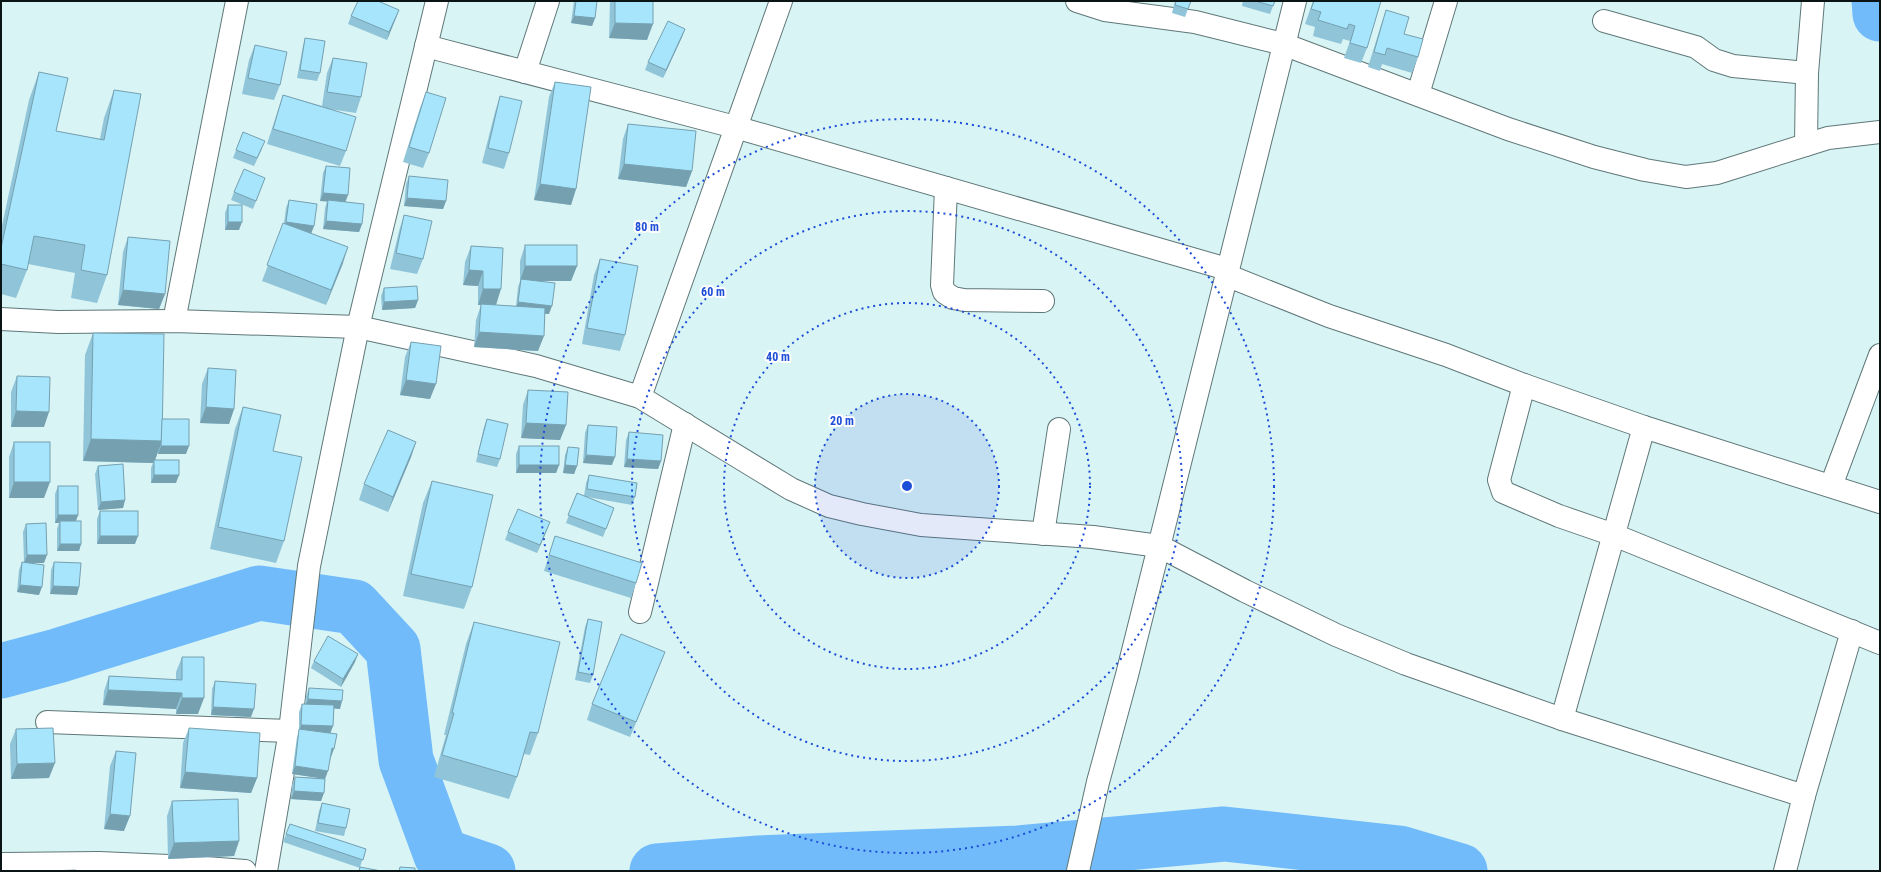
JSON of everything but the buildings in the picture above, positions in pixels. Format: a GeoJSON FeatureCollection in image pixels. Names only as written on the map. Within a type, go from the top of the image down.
{"type":"FeatureCollection","features":[{"type":"Feature","properties":{"kind":"street"},"geometry":{"type":"LineString","coordinates":[[174,321],[237,1]]}},
{"type":"Feature","properties":{"kind":"street"},"geometry":{"type":"LineString","coordinates":[[266,871],[290,731],[309,566],[358,327],[437,1]]}},
{"type":"Feature","properties":{"kind":"street"},"geometry":{"type":"LineString","coordinates":[[525,72],[548,1]]}},
{"type":"Feature","properties":{"kind":"street"},"geometry":{"type":"LineString","coordinates":[[640,397],[781,1]]}},
{"type":"Feature","properties":{"kind":"street"},"geometry":{"type":"LineString","coordinates":[[1077,1],[1105,10],[1195,22],[1283,44],[1508,129],[1594,157],[1645,170],[1686,177],[1717,173],[1806,144],[1840,136],[1880,132]]}},
{"type":"Feature","properties":{"kind":"street"},"geometry":{"type":"LineString","coordinates":[[1078,870],[1093,802],[1159,546],[1294,1]]}},
{"type":"Feature","properties":{"kind":"street"},"geometry":{"type":"LineString","coordinates":[[1418,94],[1446,1]]}},
{"type":"Feature","properties":{"kind":"street"},"geometry":{"type":"LineString","coordinates":[[1806,144],[1807,73],[1813,1]]}},
{"type":"Feature","properties":{"kind":"street"},"geometry":{"type":"LineString","coordinates":[[1604,21],[1696,47],[1714,60],[1733,66],[1807,73]]}},
{"type":"Feature","properties":{"kind":"street"},"geometry":{"type":"LineString","coordinates":[[426,46],[735,127],[946,188],[1226,272],[1329,316],[1446,355],[1524,385],[1644,427],[1880,502]]}},
{"type":"Feature","properties":{"kind":"street"},"geometry":{"type":"LineString","coordinates":[[946,188],[942,285],[944,292],[953,298],[964,300],[1043,301]]}},
{"type":"Feature","properties":{"kind":"street"},"geometry":{"type":"LineString","coordinates":[[1,319],[58,322],[174,321],[358,327],[536,366],[640,397],[791,489],[830,506],[862,514],[920,525],[1093,537],[1159,546],[1245,591],[1336,635],[1406,664],[1562,719],[1804,796]]}},
{"type":"Feature","properties":{"kind":"street"},"geometry":{"type":"LineString","coordinates":[[1831,486],[1873,395],[1880,355]]}},
{"type":"Feature","properties":{"kind":"street"},"geometry":{"type":"LineString","coordinates":[[1524,385],[1499,480],[1502,492],[1559,516],[1614,535],[1880,643]]}},
{"type":"Feature","properties":{"kind":"street"},"geometry":{"type":"LineString","coordinates":[[640,612],[685,424]]}},
{"type":"Feature","properties":{"kind":"street"},"geometry":{"type":"LineString","coordinates":[[1562,719],[1644,427]]}},
{"type":"Feature","properties":{"kind":"street"},"geometry":{"type":"LineString","coordinates":[[1043,534],[1059,429]]}},
{"type":"Feature","properties":{"kind":"street"},"geometry":{"type":"LineString","coordinates":[[1785,871],[1804,796],[1852,632]]}},
{"type":"Feature","properties":{"kind":"street"},"geometry":{"type":"LineString","coordinates":[[47,722],[290,731]]}},
{"type":"Feature","properties":{"kind":"street"},"geometry":{"type":"LineString","coordinates":[[1,864],[99,863],[245,871]]}},
{"type":"Feature","properties":{"kind":"waterway"},"geometry":{"type":"LineString","coordinates":[[1879,1],[1880,14]]}},
{"type":"Feature","properties":{"kind":"waterway"},"geometry":{"type":"LineString","coordinates":[[1,671],[57,656],[259,593],[354,607],[393,649],[406,760],[441,855],[488,871]]}},
{"type":"Feature","properties":{"kind":"waterway"},"geometry":{"type":"LineString","coordinates":[[657,871],[759,863],[1019,853],[1224,834],[1399,853],[1460,871]]}}]}
